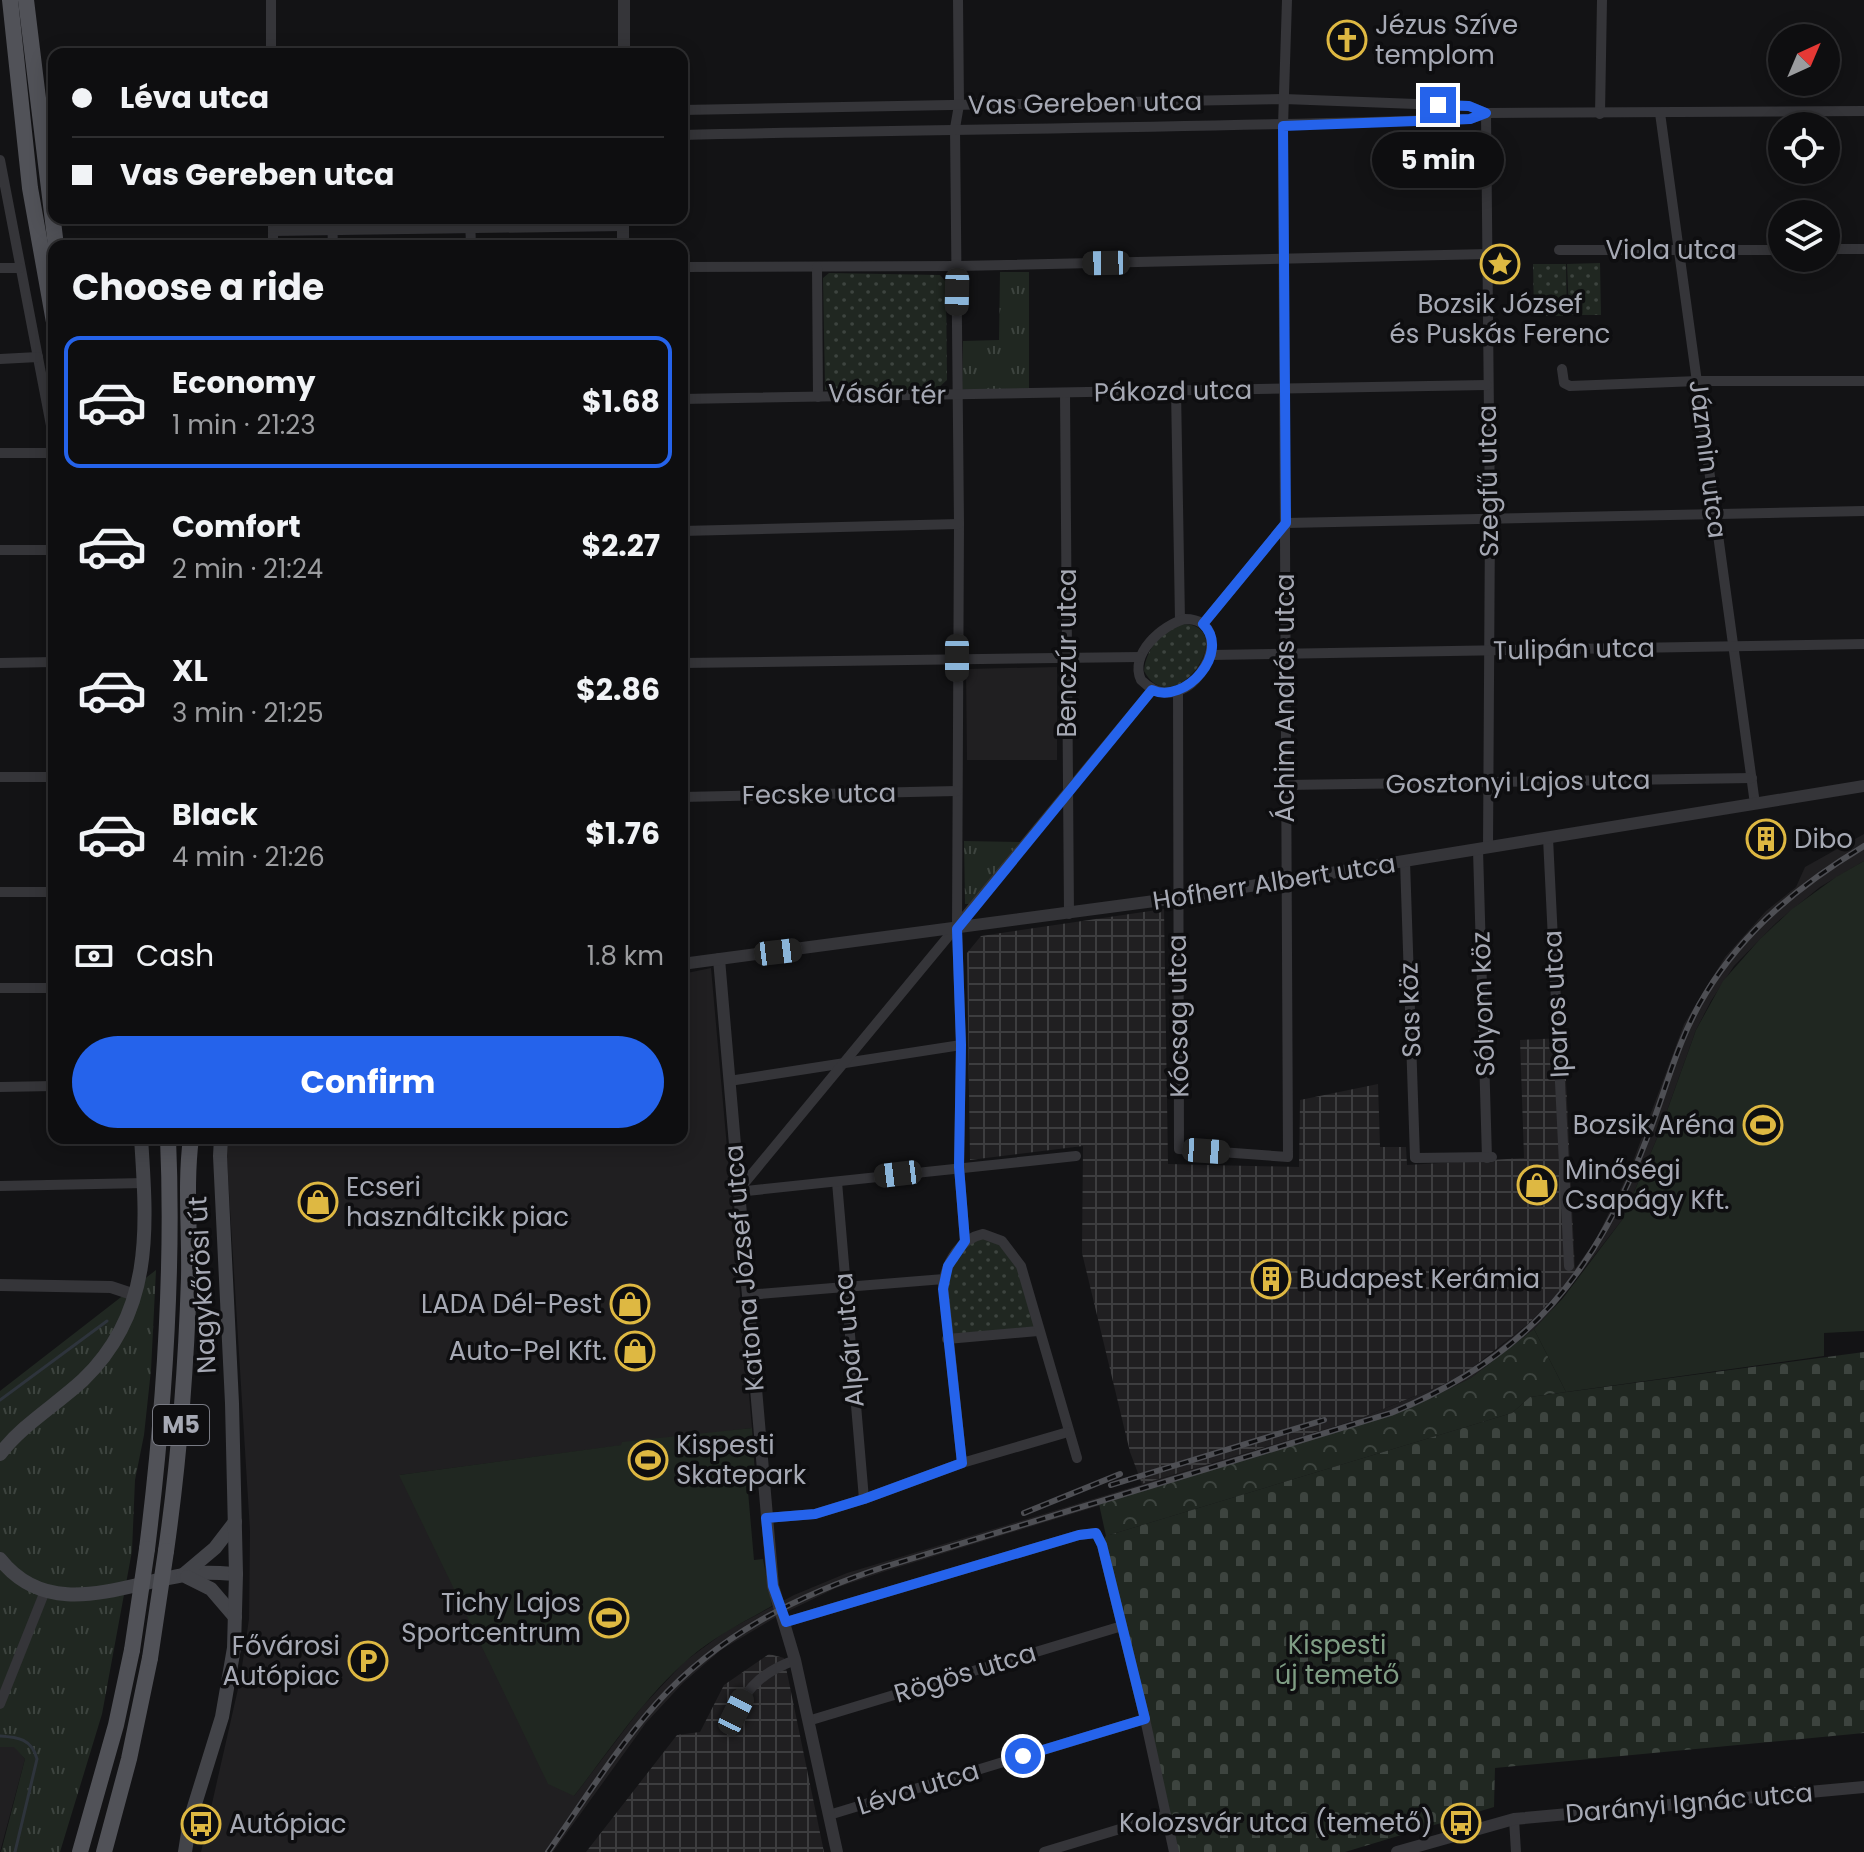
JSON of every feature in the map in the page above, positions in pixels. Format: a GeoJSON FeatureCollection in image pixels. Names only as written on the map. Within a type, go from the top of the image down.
{"type":"FeatureCollection","features":[{"type":"Feature","properties":{"kind":"main road"},"geometry":{"type":"LineString","coordinates":[[10,0],[30,188],[48,288]]}},
{"type":"Feature","properties":{"kind":"main road"},"geometry":{"type":"LineString","coordinates":[[26,0],[38,107],[48,150]]}},
{"type":"Feature","properties":{"kind":"main road","name":"Nagykőrösi út"},"geometry":{"type":"LineString","coordinates":[[0,1454],[13,1439],[81,1382],[100,1362],[124,1324],[135,1295],[146,1224],[141,1144]]}},
{"type":"Feature","properties":{"kind":"main road","name":"M5"},"geometry":{"type":"LineString","coordinates":[[80,1852],[116,1725],[132,1650],[147,1549],[163,1414],[167,1342],[168,1144]]}},
{"type":"Feature","properties":{"kind":"main road","name":"Nagykőrösi út"},"geometry":{"type":"LineString","coordinates":[[104,1852],[132,1746],[150,1658],[166,1551],[186,1358],[190,1246],[189,1144]]}},
{"type":"Feature","properties":{"kind":"main road","name":"Nagykőrösi út"},"geometry":{"type":"LineString","coordinates":[[185,1852],[190,1820],[224,1705],[234,1648],[236,1574],[232,1403],[221,1144]]}},
{"type":"Feature","properties":{"kind":"main road"},"geometry":{"type":"LineString","coordinates":[[183,1576],[215,1548],[235,1521]]}},
{"type":"Feature","properties":{"kind":"main road"},"geometry":{"type":"LineString","coordinates":[[0,1559],[23,1581],[61,1595],[211,1572],[236,1574]]}},
{"type":"Feature","properties":{"kind":"main road"},"geometry":{"type":"LineString","coordinates":[[183,1576],[211,1589],[235,1617]]}},
{"type":"Feature","properties":{"kind":"street"},"geometry":{"type":"LineString","coordinates":[[271,0],[271,48]]}},
{"type":"Feature","properties":{"kind":"street"},"geometry":{"type":"LineString","coordinates":[[624,0],[624,48]]}},
{"type":"Feature","properties":{"kind":"street","name":"Vásár tér"},"geometry":{"type":"LineString","coordinates":[[817,267],[818,397],[956,396],[958,0]]}},
{"type":"Feature","properties":{"kind":"street","name":"Áchim András utca"},"geometry":{"type":"LineString","coordinates":[[1179,1149],[1288,1157],[1283,259],[1287,0]]}},
{"type":"Feature","properties":{"kind":"street"},"geometry":{"type":"LineString","coordinates":[[1600,114],[1602,0]]}},
{"type":"Feature","properties":{"kind":"street","name":"Vas Gereben utca"},"geometry":{"type":"LineString","coordinates":[[688,110],[1284,99],[1469,106],[1486,113]]}},
{"type":"Feature","properties":{"kind":"street"},"geometry":{"type":"LineString","coordinates":[[38,107],[48,115]]}},
{"type":"Feature","properties":{"kind":"street","name":"Vas Gereben utca"},"geometry":{"type":"LineString","coordinates":[[688,135],[955,128],[1283,126],[1470,119],[1486,113],[1864,111]]}},
{"type":"Feature","properties":{"kind":"street","name":"Szegfű utca"},"geometry":{"type":"LineString","coordinates":[[1483,849],[1488,783],[1490,518],[1486,113]]}},
{"type":"Feature","properties":{"kind":"street","name":"Jázmin utca"},"geometry":{"type":"LineString","coordinates":[[1660,113],[1755,804]]}},
{"type":"Feature","properties":{"kind":"street"},"geometry":{"type":"LineString","coordinates":[[0,160],[1,180],[48,410]]}},
{"type":"Feature","properties":{"kind":"street"},"geometry":{"type":"LineString","coordinates":[[273,224],[273,240]]}},
{"type":"Feature","properties":{"kind":"street"},"geometry":{"type":"LineString","coordinates":[[332,224],[333,240]]}},
{"type":"Feature","properties":{"kind":"street"},"geometry":{"type":"LineString","coordinates":[[273,231],[332,232],[470,224]]}},
{"type":"Feature","properties":{"kind":"street"},"geometry":{"type":"LineString","coordinates":[[1840,249],[1864,249]]}},
{"type":"Feature","properties":{"kind":"street","name":"Viola utca"},"geometry":{"type":"LineString","coordinates":[[1559,250],[1768,250]]}},
{"type":"Feature","properties":{"kind":"street"},"geometry":{"type":"LineString","coordinates":[[688,267],[958,266],[1488,254]]}},
{"type":"Feature","properties":{"kind":"street"},"geometry":{"type":"LineString","coordinates":[[0,268],[20,268]]}},
{"type":"Feature","properties":{"kind":"street"},"geometry":{"type":"LineString","coordinates":[[0,359],[38,357]]}},
{"type":"Feature","properties":{"kind":"street"},"geometry":{"type":"LineString","coordinates":[[1562,369],[1566,385],[1864,381]]}},
{"type":"Feature","properties":{"kind":"street","name":"Pákozd utca"},"geometry":{"type":"LineString","coordinates":[[956,396],[1487,385]]}},
{"type":"Feature","properties":{"kind":"street"},"geometry":{"type":"LineString","coordinates":[[1176,390],[1180,620]]}},
{"type":"Feature","properties":{"kind":"street","name":"Benczúr utca"},"geometry":{"type":"LineString","coordinates":[[1065,393],[1069,914]]}},
{"type":"Feature","properties":{"kind":"street"},"geometry":{"type":"LineString","coordinates":[[956,396],[959,524],[959,1167],[965,1241]]}},
{"type":"Feature","properties":{"kind":"street"},"geometry":{"type":"LineString","coordinates":[[688,399],[818,397]]}},
{"type":"Feature","properties":{"kind":"street"},"geometry":{"type":"LineString","coordinates":[[0,453],[46,453]]}},
{"type":"Feature","properties":{"kind":"street"},"geometry":{"type":"LineString","coordinates":[[1203,624],[1286,523],[1864,511]]}},
{"type":"Feature","properties":{"kind":"street"},"geometry":{"type":"LineString","coordinates":[[688,531],[959,524]]}},
{"type":"Feature","properties":{"kind":"street"},"geometry":{"type":"LineString","coordinates":[[0,550],[48,550]]}},
{"type":"Feature","properties":{"kind":"street"},"geometry":{"type":"LineString","coordinates":[[1194,619],[1203,624],[1213,639],[1211,655],[1197,676],[1178,691],[1167,694],[1152,690],[1138,674],[1140,657],[1160,633],[1180,620],[1194,619]]}},
{"type":"Feature","properties":{"kind":"street","name":"Tulipán utca"},"geometry":{"type":"LineString","coordinates":[[1211,655],[1864,644]]}},
{"type":"Feature","properties":{"kind":"street"},"geometry":{"type":"LineString","coordinates":[[688,663],[1140,657]]}},
{"type":"Feature","properties":{"kind":"street"},"geometry":{"type":"LineString","coordinates":[[0,663],[48,662]]}},
{"type":"Feature","properties":{"kind":"street"},"geometry":{"type":"LineString","coordinates":[[737,1192],[1152,690]]}},
{"type":"Feature","properties":{"kind":"street","name":"Kócsag utca"},"geometry":{"type":"LineString","coordinates":[[1178,691],[1179,1149]]}},
{"type":"Feature","properties":{"kind":"street"},"geometry":{"type":"LineString","coordinates":[[0,777],[48,777]]}},
{"type":"Feature","properties":{"kind":"street","name":"Gosztonyi Lajos utca"},"geometry":{"type":"LineString","coordinates":[[1285,785],[1752,778]]}},
{"type":"Feature","properties":{"kind":"street","name":"Hofherr Albert utca"},"geometry":{"type":"LineString","coordinates":[[688,963],[1177,898],[1864,786]]}},
{"type":"Feature","properties":{"kind":"street","name":"Fecske utca"},"geometry":{"type":"LineString","coordinates":[[688,797],[957,791]]}},
{"type":"Feature","properties":{"kind":"street","name":"Iparos utca"},"geometry":{"type":"LineString","coordinates":[[1548,838],[1569,1266]]}},
{"type":"Feature","properties":{"kind":"street","name":"Sólyom köz"},"geometry":{"type":"LineString","coordinates":[[1415,1158],[1490,1158],[1483,849]]}},
{"type":"Feature","properties":{"kind":"street","name":"Sas köz"},"geometry":{"type":"LineString","coordinates":[[1405,861],[1415,1158]]}},
{"type":"Feature","properties":{"kind":"street"},"geometry":{"type":"LineString","coordinates":[[0,892],[48,892]]}},
{"type":"Feature","properties":{"kind":"street","name":"Katona József utca"},"geometry":{"type":"LineString","coordinates":[[719,959],[773,1586],[786,1622],[837,1852]]}},
{"type":"Feature","properties":{"kind":"street"},"geometry":{"type":"LineString","coordinates":[[0,988],[48,988]]}},
{"type":"Feature","properties":{"kind":"street"},"geometry":{"type":"LineString","coordinates":[[729,1081],[961,1045]]}},
{"type":"Feature","properties":{"kind":"street"},"geometry":{"type":"LineString","coordinates":[[0,1087],[48,1086]]}},
{"type":"Feature","properties":{"kind":"street"},"geometry":{"type":"LineString","coordinates":[[737,1192],[1076,1156]]}},
{"type":"Feature","properties":{"kind":"street","name":"Alpár utca"},"geometry":{"type":"LineString","coordinates":[[837,1182],[864,1499]]}},
{"type":"Feature","properties":{"kind":"street"},"geometry":{"type":"LineString","coordinates":[[0,1186],[144,1183]]}},
{"type":"Feature","properties":{"kind":"street"},"geometry":{"type":"LineString","coordinates":[[962,1463],[947,1339],[944,1279],[952,1259],[965,1241],[978,1234],[988,1234],[1002,1241],[1013,1252],[1024,1273],[1038,1331],[1077,1458]]}},
{"type":"Feature","properties":{"kind":"street"},"geometry":{"type":"LineString","coordinates":[[747,1295],[944,1279]]}},
{"type":"Feature","properties":{"kind":"street"},"geometry":{"type":"LineString","coordinates":[[0,1285],[111,1287],[135,1295]]}},
{"type":"Feature","properties":{"kind":"street"},"geometry":{"type":"LineString","coordinates":[[947,1339],[1038,1331]]}},
{"type":"Feature","properties":{"kind":"street"},"geometry":{"type":"LineString","coordinates":[[766,1518],[815,1514],[962,1463],[1068,1432]]}},
{"type":"Feature","properties":{"kind":"street"},"geometry":{"type":"LineString","coordinates":[[786,1622],[1079,1535],[1096,1533],[1102,1545],[1145,1719],[1174,1852]]}},
{"type":"Feature","properties":{"kind":"street"},"geometry":{"type":"LineString","coordinates":[[0,1704],[45,1591]]}},
{"type":"Feature","properties":{"kind":"street","name":"Rögös utca"},"geometry":{"type":"LineString","coordinates":[[808,1721],[1122,1626]]}},
{"type":"Feature","properties":{"kind":"street"},"geometry":{"type":"LineString","coordinates":[[736,1712],[744,1695],[771,1670],[795,1660]]}},
{"type":"Feature","properties":{"kind":"street","name":"Léva utca"},"geometry":{"type":"LineString","coordinates":[[829,1815],[1145,1719]]}},
{"type":"Feature","properties":{"kind":"street","name":"Darányi Ignác utca"},"geometry":{"type":"LineString","coordinates":[[1397,1852],[1514,1819],[1864,1787]]}},
{"type":"Feature","properties":{"kind":"street"},"geometry":{"type":"LineString","coordinates":[[1044,1852],[1166,1815]]}},
{"type":"Feature","properties":{"kind":"street"},"geometry":{"type":"LineString","coordinates":[[1514,1819],[1516,1852]]}},
{"type":"Feature","properties":{"kind":"shaded area"},"geometry":{"type":"Polygon","coordinates":[[[1057,667],[1057,760],[967,760],[966,669],[1057,667]]]}},
{"type":"Feature","properties":{"kind":"shaded area"},"geometry":{"type":"Polygon","coordinates":[[[1864,834],[1864,861],[1820,887],[1776,923],[1734,966],[1711,1001],[1696,1030],[1658,1136],[1622,1220],[1549,1314],[1471,1378],[1408,1409],[1359,1426],[886,1571],[836,1588],[776,1617],[721,1650],[683,1683],[646,1723],[553,1852],[201,1852],[240,1680],[249,1619],[250,1531],[226,1144],[688,1144],[688,973],[711,968],[752,1428],[400,1475],[574,1796],[641,1708],[684,1662],[726,1631],[794,1595],[847,1573],[1356,1420],[1442,1385],[1467,1372],[1495,1351],[1528,1324],[1557,1294],[1595,1241],[1629,1172],[1684,1024],[1725,957],[1766,911],[1796,887],[1805,867],[1864,834]]]}},
{"type":"Feature","properties":{"kind":"shaded area"},"geometry":{"type":"Polygon","coordinates":[[[1164,909],[1168,1164],[1299,1167],[1300,1100],[1378,1084],[1380,1147],[1406,1147],[1407,1165],[1524,1158],[1520,1040],[1564,1038],[1575,1271],[1528,1324],[1467,1372],[1442,1385],[1356,1420],[1142,1484],[1130,1452],[1082,1253],[1083,1146],[970,1160],[967,953],[981,936],[1164,909]]]}},
{"type":"Feature","properties":{"kind":"shaded area"},"geometry":{"type":"Polygon","coordinates":[[[769,1654],[784,1658],[824,1852],[586,1852],[677,1735],[700,1732],[724,1685],[769,1654]]]}},
{"type":"Feature","properties":{"kind":"shaded area"},"geometry":{"type":"Polygon","coordinates":[[[14,1746],[25,1759],[0,1852],[0,1747],[14,1746]]]}},
{"type":"Feature","properties":{"kind":"green space"},"geometry":{"type":"Polygon","coordinates":[[[1600,263],[1601,315],[1569,315],[1567,264],[1600,263]]]}},
{"type":"Feature","properties":{"kind":"green space"},"geometry":{"type":"Polygon","coordinates":[[[1533,264],[1566,264],[1567,316],[1534,316],[1533,264]]]}},
{"type":"Feature","properties":{"kind":"green space"},"geometry":{"type":"Polygon","coordinates":[[[1000,272],[1029,272],[1029,389],[962,389],[963,341],[999,340],[1000,272]]]}},
{"type":"Feature","properties":{"kind":"green space"},"geometry":{"type":"Polygon","coordinates":[[[829,273],[940,275],[946,282],[947,380],[937,389],[825,390],[823,278],[829,273]]]}},
{"type":"Feature","properties":{"kind":"green space"},"geometry":{"type":"Polygon","coordinates":[[[1181,624],[1198,628],[1206,639],[1204,653],[1197,668],[1185,680],[1171,687],[1157,685],[1144,671],[1145,663],[1161,636],[1181,624]]]}},
{"type":"Feature","properties":{"kind":"green space"},"geometry":{"type":"Polygon","coordinates":[[[964,841],[1020,842],[971,904],[965,904],[964,841]]]}},
{"type":"Feature","properties":{"kind":"green space","name":"Bozsik Aréna"},"geometry":{"type":"Polygon","coordinates":[[[1864,861],[1864,1331],[1824,1333],[1824,1356],[1566,1392],[1534,1329],[1563,1298],[1622,1220],[1658,1136],[1696,1030],[1723,981],[1792,909],[1864,861]]]}},
{"type":"Feature","properties":{"kind":"green space"},"geometry":{"type":"Polygon","coordinates":[[[978,1234],[1013,1252],[1038,1331],[947,1339],[948,1266],[978,1234]]]}},
{"type":"Feature","properties":{"kind":"green space"},"geometry":{"type":"Polygon","coordinates":[[[156,1270],[151,1370],[144,1435],[135,1480],[132,1551],[102,1714],[60,1852],[1,1852],[25,1759],[14,1747],[0,1747],[0,1391],[156,1270]]]}},
{"type":"Feature","properties":{"kind":"green space"},"geometry":{"type":"Polygon","coordinates":[[[1534,1329],[1566,1392],[1530,1397],[1512,1413],[1106,1536],[1099,1504],[1408,1409],[1471,1378],[1534,1329]]]}},
{"type":"Feature","properties":{"kind":"green space","name":"Kispesti új temető"},"geometry":{"type":"Polygon","coordinates":[[[1864,1352],[1864,1733],[1495,1768],[1494,1807],[1345,1852],[1177,1852],[1100,1544],[1106,1536],[1512,1413],[1530,1397],[1864,1352]]]}},
{"type":"Feature","properties":{"kind":"green space","name":"Tichy Lajos Sportcentrum"},"geometry":{"type":"Polygon","coordinates":[[[752,1428],[756,1490],[748,1491],[754,1560],[763,1559],[772,1606],[716,1638],[680,1667],[632,1720],[574,1796],[548,1784],[399,1475],[621,1445],[622,1442],[752,1428]]]}},
{"type":"Feature","properties":{"kind":"waterway"},"geometry":{"type":"LineString","coordinates":[[0,1400],[107,1321]]}},
{"type":"Feature","properties":{"kind":"waterway"},"geometry":{"type":"LineString","coordinates":[[0,1736],[28,1743],[37,1759],[15,1852]]}},
{"type":"Feature","properties":{"kind":"railway"},"geometry":{"type":"LineString","coordinates":[[548,1852],[613,1757],[680,1679],[733,1638],[790,1604],[884,1567],[1391,1413],[1440,1390],[1483,1364],[1520,1335],[1553,1303],[1606,1227],[1649,1133],[1688,1026],[1721,970],[1776,910],[1818,876],[1864,846]]}},
{"type":"Feature","properties":{"kind":"railway"},"geometry":{"type":"LineString","coordinates":[[1111,1485],[1324,1420]]}},
{"type":"Feature","properties":{"kind":"railway"},"geometry":{"type":"LineString","coordinates":[[1024,1513],[1120,1474]]}},
{"type":"Feature","properties":{"kind":"place","name":"Jézus Szíve templom"},"geometry":{"type":"Point","coordinates":[1347,40]}},
{"type":"Feature","properties":{"kind":"place","name":"Bozsik József és Puskás Ferenc"},"geometry":{"type":"Point","coordinates":[1500,264]}},
{"type":"Feature","properties":{"kind":"place","name":"Dibo"},"geometry":{"type":"Point","coordinates":[1766,839]}},
{"type":"Feature","properties":{"kind":"place","name":"Bozsik Aréna"},"geometry":{"type":"Point","coordinates":[1763,1125]}},
{"type":"Feature","properties":{"kind":"place","name":"Minőségi Csapágy Kft."},"geometry":{"type":"Point","coordinates":[1537,1185]}},
{"type":"Feature","properties":{"kind":"place","name":"Ecseri használtcikk piac"},"geometry":{"type":"Point","coordinates":[318,1202]}},
{"type":"Feature","properties":{"kind":"place","name":"Budapest Kerámia"},"geometry":{"type":"Point","coordinates":[1271,1279]}},
{"type":"Feature","properties":{"kind":"place","name":"LADA Dél-Pest"},"geometry":{"type":"Point","coordinates":[630,1304]}},
{"type":"Feature","properties":{"kind":"place","name":"Auto-Pel Kft."},"geometry":{"type":"Point","coordinates":[635,1351]}},
{"type":"Feature","properties":{"kind":"place","name":"Kispesti Skatepark"},"geometry":{"type":"Point","coordinates":[648,1460]}},
{"type":"Feature","properties":{"kind":"place","name":"Tichy Lajos Sportcentrum"},"geometry":{"type":"Point","coordinates":[609,1618]}},
{"type":"Feature","properties":{"kind":"place","name":"Fővárosi Autópiac"},"geometry":{"type":"Point","coordinates":[368,1661]}},
{"type":"Feature","properties":{"kind":"place","name":"Kolozsvár utca (temető)"},"geometry":{"type":"Point","coordinates":[1461,1823]}},
{"type":"Feature","properties":{"kind":"place","name":"Autópiac"},"geometry":{"type":"Point","coordinates":[201,1824]}},
{"type":"Feature","properties":{"kind":"route"},"geometry":{"type":"LineString","coordinates":[[1023,1756],[1145,1719],[1102,1545],[1096,1533],[1079,1535],[786,1622],[773,1586],[766,1518],[815,1514],[962,1463],[943,1289],[948,1266],[965,1241],[959,1167],[961,1045],[957,929],[1152,690],[1167,694],[1178,691],[1201,672],[1208,662],[1213,644],[1211,633],[1203,624],[1286,523],[1283,126],[1470,119],[1486,113],[1469,106],[1438,105]]}}]}
